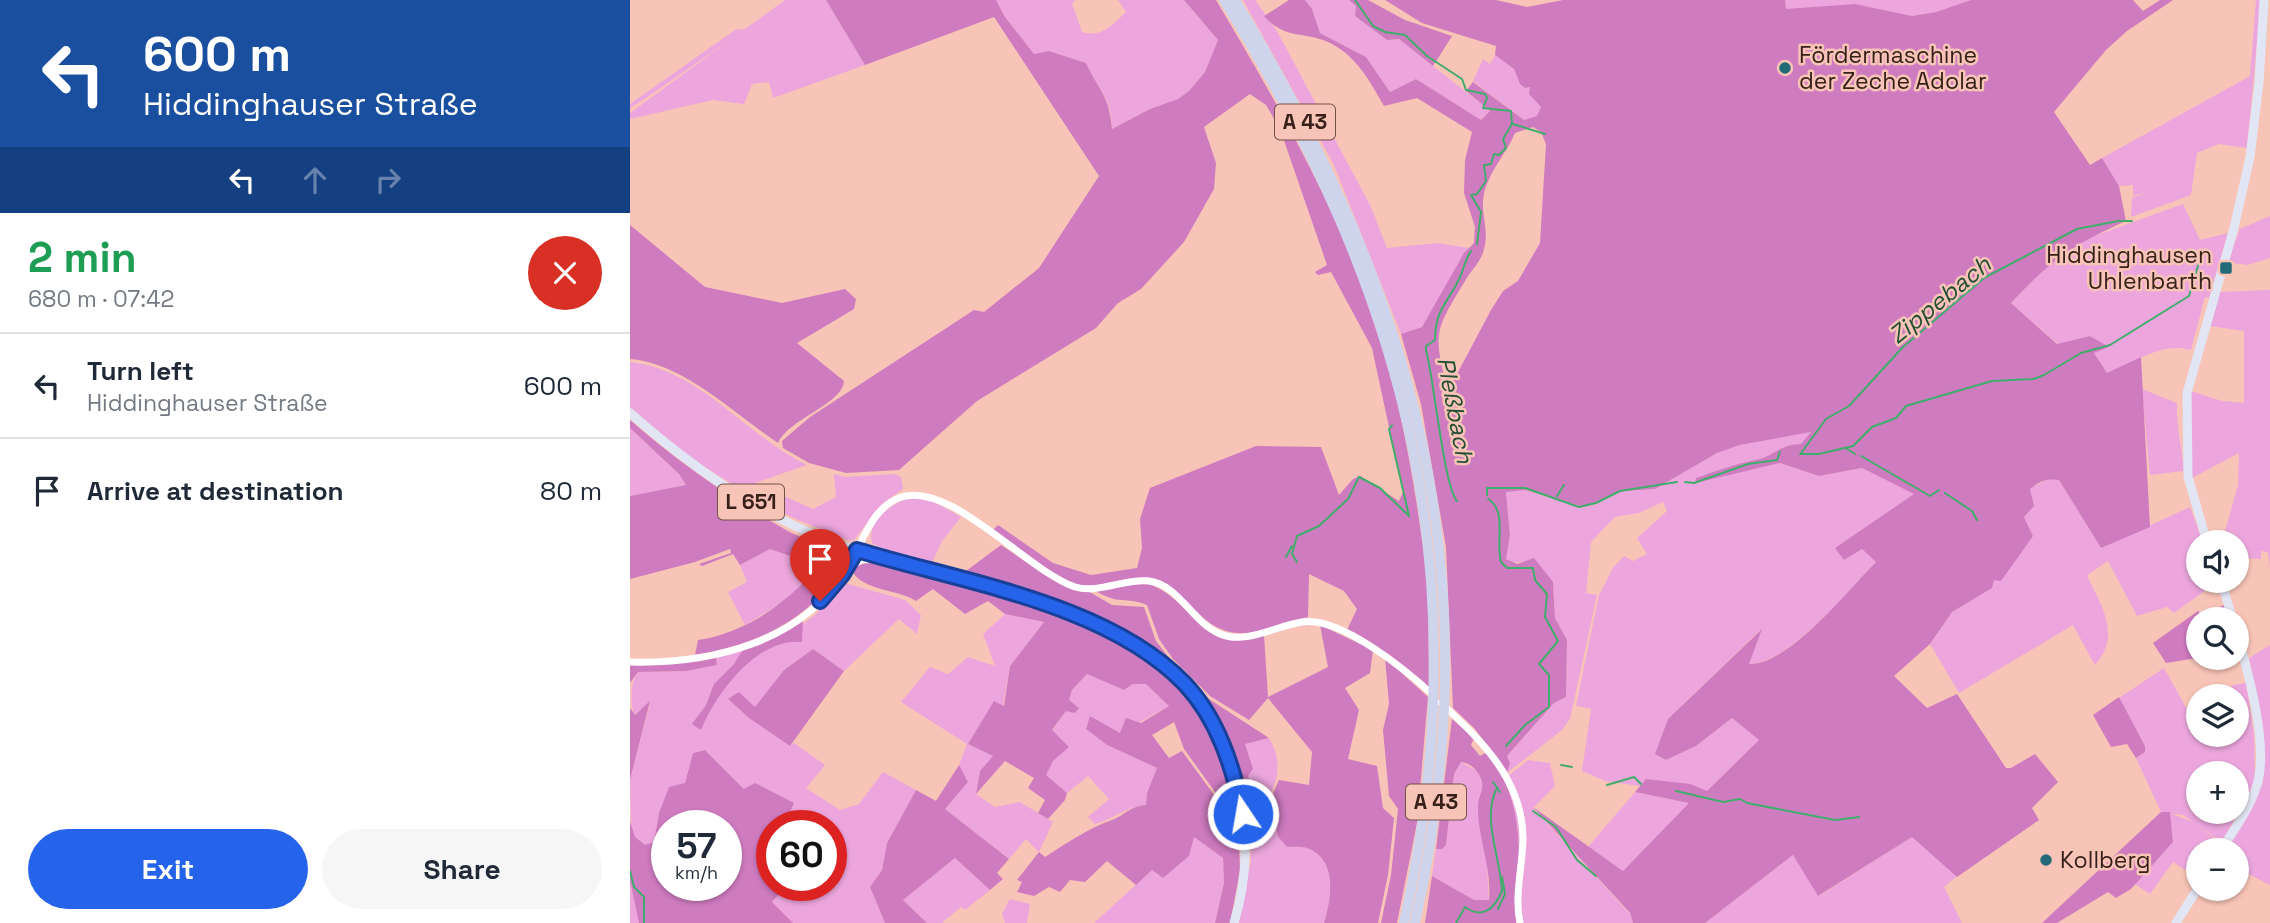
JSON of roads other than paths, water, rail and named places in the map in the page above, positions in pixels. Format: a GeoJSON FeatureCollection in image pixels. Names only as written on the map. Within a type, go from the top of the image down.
{"type":"FeatureCollection","features":[{"type":"Feature","properties":{"kind":"highway","name":"A 43"},"geometry":{"type":"LineString","coordinates":[[1224,0],[1291,116],[1348,235],[1390,353],[1416,457],[1431,565],[1435,695],[1425,813],[1404,923]]}},
{"type":"Feature","properties":{"kind":"highway","name":"A 43"},"geometry":{"type":"LineString","coordinates":[[1235,0],[1307,125],[1354,223],[1403,359],[1429,474],[1443,579],[1444,713],[1433,823],[1415,923]]}},
{"type":"Feature","properties":{"kind":"main road"},"geometry":{"type":"LineString","coordinates":[[2204,530],[2188,474],[2188,393],[2247,169],[2259,83],[2264,0]]}},
{"type":"Feature","properties":{"kind":"main road","name":"L 651"},"geometry":{"type":"LineString","coordinates":[[630,413],[718,482],[810,532],[857,550],[1057,608],[1096,623],[1143,649],[1186,685],[1222,741],[1243,814],[1244,877],[1234,923]]}},
{"type":"Feature","properties":{"kind":"main road"},"geometry":{"type":"LineString","coordinates":[[2228,838],[2256,790],[2260,768],[2246,670]]}},
{"type":"Feature","properties":{"kind":"main road"},"geometry":{"type":"LineString","coordinates":[[2176,923],[2190,901]]}},
{"type":"Feature","properties":{"kind":"street"},"geometry":{"type":"LineString","coordinates":[[630,662],[708,657],[762,640],[813,607],[848,567],[877,514],[891,501],[908,495],[929,496],[952,506],[1031,562],[1076,587],[1095,588],[1145,581],[1161,584],[1203,624],[1230,637],[1247,637],[1305,621],[1320,623],[1386,656],[1464,724],[1500,765],[1518,805],[1523,837],[1520,923]]}},
{"type":"Feature","properties":{"kind":"street"},"geometry":{"type":"LineString","coordinates":[[810,532],[819,542],[843,553],[848,567]]}},
{"type":"Feature","properties":{"kind":"street"},"geometry":{"type":"LineString","coordinates":[[848,567],[862,560],[887,559]]}},
{"type":"Feature","properties":{"kind":"waterway","name":"Pleßbach"},"geometry":{"type":"LineString","coordinates":[[1355,0],[1373,26],[1385,32],[1405,35],[1427,56],[1462,79],[1466,90],[1485,94],[1487,98],[1483,108],[1511,111],[1512,124],[1503,139],[1506,148],[1499,155],[1494,154],[1491,164],[1484,165],[1486,181],[1477,194],[1471,195],[1481,212],[1477,244]]}},
{"type":"Feature","properties":{"kind":"waterway"},"geometry":{"type":"LineString","coordinates":[[1513,124],[1545,134]]}},
{"type":"Feature","properties":{"kind":"waterway","name":"Zippebach"},"geometry":{"type":"LineString","coordinates":[[1801,453],[1826,419],[1849,406],[1902,348],[1984,278],[2077,229],[2132,221]]}},
{"type":"Feature","properties":{"kind":"waterway","name":"Pleßbach"},"geometry":{"type":"LineString","coordinates":[[1457,501],[1448,476],[1426,346],[1435,340],[1440,313],[1471,251]]}},
{"type":"Feature","properties":{"kind":"waterway"},"geometry":{"type":"LineString","coordinates":[[1800,454],[1819,454],[1853,446],[1872,427],[1896,418],[1906,406],[1992,381],[2034,379],[2081,353],[2110,345],[2189,296],[2201,256]]}},
{"type":"Feature","properties":{"kind":"waterway"},"geometry":{"type":"LineString","coordinates":[[1297,562],[1292,554],[1297,536],[1319,526],[1348,499],[1359,477],[1380,488],[1409,516],[1389,429],[1392,425]]}},
{"type":"Feature","properties":{"kind":"waterway"},"geometry":{"type":"LineString","coordinates":[[1847,449],[1855,454]]}},
{"type":"Feature","properties":{"kind":"waterway","name":"Zippebach"},"geometry":{"type":"LineString","coordinates":[[1685,482],[1694,483],[1748,464],[1777,460],[1780,452]]}},
{"type":"Feature","properties":{"kind":"waterway"},"geometry":{"type":"LineString","coordinates":[[1861,456],[1930,496],[1939,490]]}},
{"type":"Feature","properties":{"kind":"waterway","name":"Zippebach"},"geometry":{"type":"LineString","coordinates":[[1487,495],[1487,488],[1525,488],[1579,507],[1596,503],[1620,491],[1677,482]]}},
{"type":"Feature","properties":{"kind":"waterway"},"geometry":{"type":"LineString","coordinates":[[1557,496],[1564,485]]}},
{"type":"Feature","properties":{"kind":"waterway"},"geometry":{"type":"LineString","coordinates":[[1945,493],[1972,511],[1977,520]]}},
{"type":"Feature","properties":{"kind":"waterway","name":"Pleßbach"},"geometry":{"type":"LineString","coordinates":[[1488,499],[1498,511],[1501,562],[1507,568],[1533,568],[1535,580],[1547,594],[1545,617],[1558,641],[1539,664],[1549,675],[1549,707],[1525,725],[1506,746]]}},
{"type":"Feature","properties":{"kind":"waterway"},"geometry":{"type":"LineString","coordinates":[[1286,557],[1292,546]]}},
{"type":"Feature","properties":{"kind":"waterway"},"geometry":{"type":"LineString","coordinates":[[1561,765],[1572,767]]}},
{"type":"Feature","properties":{"kind":"waterway"},"geometry":{"type":"LineString","coordinates":[[1607,785],[1634,777],[1641,784]]}},
{"type":"Feature","properties":{"kind":"waterway","name":"Pleßbach"},"geometry":{"type":"LineString","coordinates":[[1493,782],[1500,792]]}},
{"type":"Feature","properties":{"kind":"waterway","name":"Pleßbach"},"geometry":{"type":"LineString","coordinates":[[1456,923],[1465,907],[1471,911],[1487,911],[1502,891],[1491,825],[1497,788]]}},
{"type":"Feature","properties":{"kind":"waterway"},"geometry":{"type":"LineString","coordinates":[[1676,791],[1723,802],[1740,799],[1747,803],[1835,820],[1859,817]]}},
{"type":"Feature","properties":{"kind":"waterway"},"geometry":{"type":"LineString","coordinates":[[1533,811],[1556,827],[1577,860],[1596,876]]}},
{"type":"Feature","properties":{"kind":"waterway"},"geometry":{"type":"LineString","coordinates":[[630,871],[634,887],[644,897],[644,923]]}},
{"type":"Feature","properties":{"kind":"waterway","name":"Pleßbach"},"geometry":{"type":"LineString","coordinates":[[1498,909],[1505,894],[1502,877]]}},
{"type":"Feature","properties":{"kind":"place","name":"Fördermaschine der Zeche Adolar"},"geometry":{"type":"Point","coordinates":[1785,68]}},
{"type":"Feature","properties":{"kind":"place","name":"Hiddinghausen Uhlenbarth"},"geometry":{"type":"Point","coordinates":[2226,268]}},
{"type":"Feature","properties":{"kind":"place","name":"Kollberg"},"geometry":{"type":"Point","coordinates":[2046,860]}}]}
